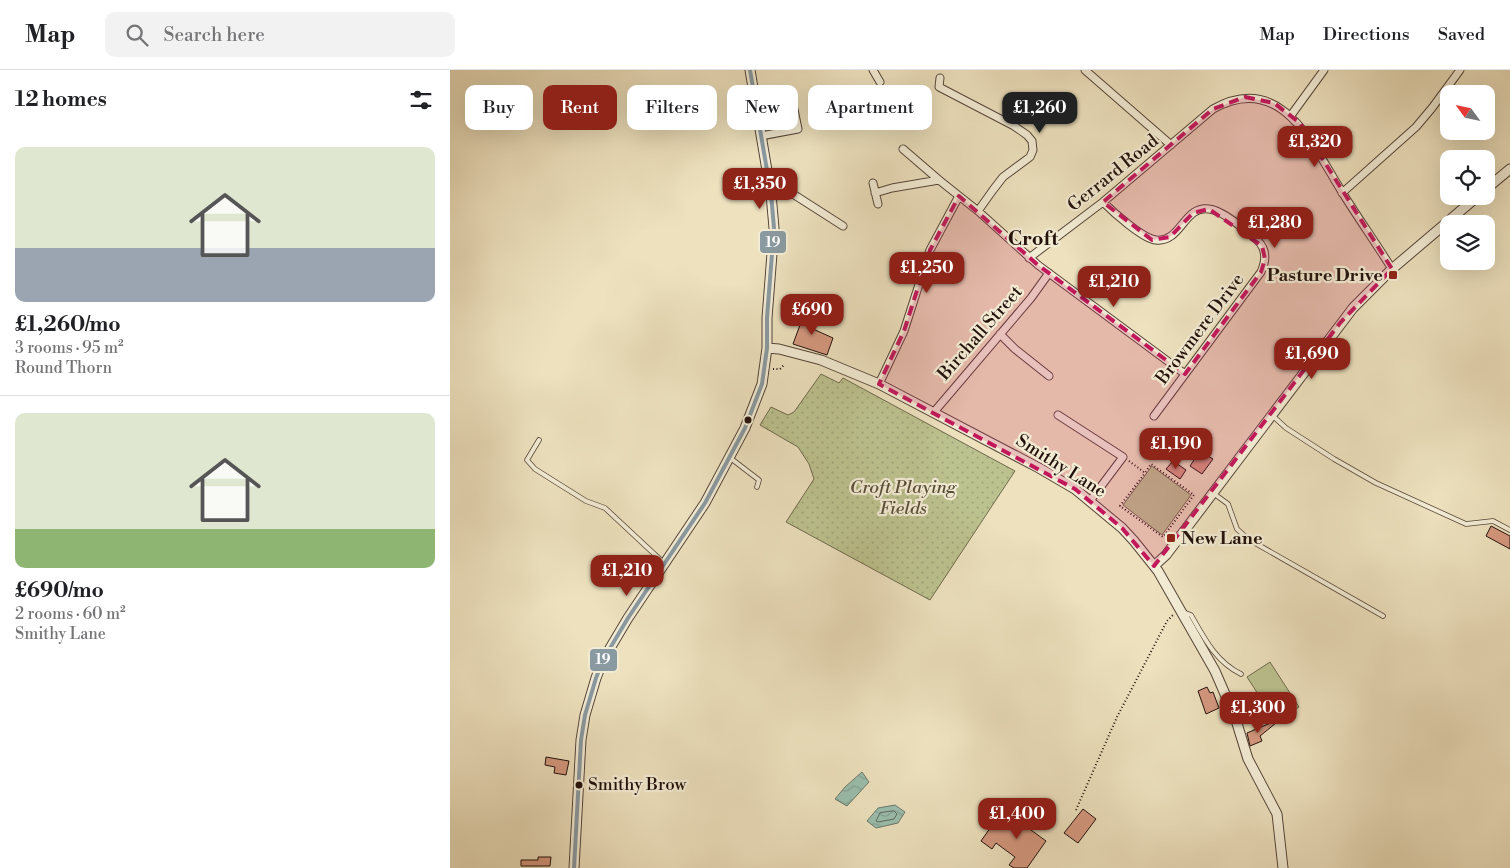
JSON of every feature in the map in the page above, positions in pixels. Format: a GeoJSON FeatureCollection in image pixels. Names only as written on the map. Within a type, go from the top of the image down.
{"type":"FeatureCollection","features":[{"type":"Feature","properties":{"kind":"street"},"geometry":{"type":"LineString","coordinates":[[574,868],[581,740],[590,696],[603,660],[614,640],[695,519],[745,428],[759,394],[764,374],[773,237],[771,194],[750,70]]}},
{"type":"Feature","properties":{"kind":"street"},"geometry":{"type":"LineString","coordinates":[[873,70],[880,82]]}},
{"type":"Feature","properties":{"kind":"street"},"geometry":{"type":"LineString","coordinates":[[1085,70],[1171,145]]}},
{"type":"Feature","properties":{"kind":"street"},"geometry":{"type":"LineString","coordinates":[[1324,70],[1292,114],[1300,123],[1342,193],[1392,269]]}},
{"type":"Feature","properties":{"kind":"street"},"geometry":{"type":"LineString","coordinates":[[1342,193],[1416,127],[1460,70]]}},
{"type":"Feature","properties":{"kind":"street"},"geometry":{"type":"LineString","coordinates":[[940,78],[939,87],[1023,132],[1030,138],[1033,146],[1030,157],[1004,177],[978,211]]}},
{"type":"Feature","properties":{"kind":"street"},"geometry":{"type":"LineString","coordinates":[[963,100],[967,92]]}},
{"type":"Feature","properties":{"kind":"street","name":"Gerrard Road"},"geometry":{"type":"LineString","coordinates":[[1029,258],[1103,202],[1213,109],[1224,102],[1234,98],[1256,97],[1274,103],[1292,114]]}},
{"type":"Feature","properties":{"kind":"street"},"geometry":{"type":"LineString","coordinates":[[761,136],[793,130]]}},
{"type":"Feature","properties":{"kind":"street"},"geometry":{"type":"LineString","coordinates":[[903,149],[978,211],[1029,258],[1185,374]]}},
{"type":"Feature","properties":{"kind":"street"},"geometry":{"type":"LineString","coordinates":[[1495,182],[1510,169]]}},
{"type":"Feature","properties":{"kind":"street"},"geometry":{"type":"LineString","coordinates":[[875,193],[892,188],[939,180]]}},
{"type":"Feature","properties":{"kind":"street"},"geometry":{"type":"LineString","coordinates":[[873,183],[878,204]]}},
{"type":"Feature","properties":{"kind":"street"},"geometry":{"type":"LineString","coordinates":[[771,194],[793,194],[843,226]]}},
{"type":"Feature","properties":{"kind":"street"},"geometry":{"type":"LineString","coordinates":[[879,384],[904,331],[930,250],[959,196]]}},
{"type":"Feature","properties":{"kind":"street","name":"Browmere Drive"},"geometry":{"type":"LineString","coordinates":[[1103,202],[1126,222],[1152,240],[1164,240],[1170,237],[1176,233],[1193,213],[1209,209],[1220,213],[1255,238],[1262,246],[1265,258],[1261,272],[1154,416]]}},
{"type":"Feature","properties":{"kind":"street"},"geometry":{"type":"LineString","coordinates":[[1154,566],[1166,555],[1346,315],[1392,269],[1467,205]]}},
{"type":"Feature","properties":{"kind":"street","name":"Birchall Street"},"geometry":{"type":"LineString","coordinates":[[934,412],[1031,298],[1049,273]]}},
{"type":"Feature","properties":{"kind":"street"},"geometry":{"type":"LineString","coordinates":[[1000,334],[1032,368],[1049,376]]}},
{"type":"Feature","properties":{"kind":"street","name":"Smithy Lane"},"geometry":{"type":"LineString","coordinates":[[767,348],[805,355],[833,364],[879,384],[1039,468],[1090,501],[1122,528],[1154,566],[1215,671],[1235,716],[1248,759],[1277,814],[1283,868]]}},
{"type":"Feature","properties":{"kind":"street"},"geometry":{"type":"LineString","coordinates":[[1058,415],[1122,457],[1090,501]]}},
{"type":"Feature","properties":{"kind":"lane"},"geometry":{"type":"LineString","coordinates":[[1271,414],[1286,428],[1376,483],[1466,524],[1493,522],[1510,530]]}},
{"type":"Feature","properties":{"kind":"lane"},"geometry":{"type":"LineString","coordinates":[[539,440],[527,460],[535,469],[586,501],[605,508],[665,564]]}},
{"type":"Feature","properties":{"kind":"lane"},"geometry":{"type":"LineString","coordinates":[[729,458],[759,480],[757,487]]}},
{"type":"Feature","properties":{"kind":"lane"},"geometry":{"type":"LineString","coordinates":[[1213,493],[1228,504],[1237,529],[1248,540],[1383,616]]}},
{"type":"Feature","properties":{"kind":"lane"},"geometry":{"type":"LineString","coordinates":[[1179,610],[1190,615],[1219,658],[1241,674]]}},
{"type":"Feature","properties":{"kind":"path"},"geometry":{"type":"LineString","coordinates":[[772,369],[780,369],[784,365]]}},
{"type":"Feature","properties":{"kind":"path"},"geometry":{"type":"LineString","coordinates":[[1122,457],[1145,473]]}},
{"type":"Feature","properties":{"kind":"path"},"geometry":{"type":"LineString","coordinates":[[1151,464],[1194,495],[1163,537],[1120,506],[1145,473],[1151,464]]}},
{"type":"Feature","properties":{"kind":"path"},"geometry":{"type":"LineString","coordinates":[[1076,810],[1117,716],[1167,621],[1179,610]]}},
{"type":"Feature","properties":{"kind":"highlighted area"},"geometry":{"type":"Polygon","coordinates":[[[1245,97],[1274,103],[1300,123],[1392,269],[1340,323],[1154,566],[1122,528],[1075,489],[879,384],[904,331],[930,250],[959,196],[1038,265],[1185,374],[1261,272],[1265,259],[1262,246],[1209,209],[1193,213],[1170,237],[1152,240],[1103,202],[1213,109],[1245,97]]]}},
{"type":"Feature","properties":{"kind":"green space","name":"Croft Playing Fields"},"geometry":{"type":"Polygon","coordinates":[[[821,374],[839,383],[843,378],[1015,471],[930,600],[786,522],[814,479],[809,464],[798,447],[760,425],[771,407],[788,415],[794,412],[821,374]]]}},
{"type":"Feature","properties":{"kind":"green space"},"geometry":{"type":"Polygon","coordinates":[[[1152,466],[1191,495],[1162,535],[1123,505],[1152,466]]]}},
{"type":"Feature","properties":{"kind":"green space"},"geometry":{"type":"Polygon","coordinates":[[[1270,662],[1299,707],[1276,722],[1247,677],[1270,662]]]}},
{"type":"Feature","properties":{"kind":"water"},"geometry":{"type":"Polygon","coordinates":[[[862,772],[869,782],[847,806],[835,799],[845,787],[862,772]]]}},
{"type":"Feature","properties":{"kind":"water"},"geometry":{"type":"Polygon","coordinates":[[[895,805],[905,812],[898,823],[876,828],[867,821],[878,808],[895,805]]]}},
{"type":"Feature","properties":{"kind":"building"},"geometry":{"type":"Polygon","coordinates":[[[800,315],[822,321],[813,329],[833,338],[827,355],[793,344],[800,325],[798,324],[800,315]]]}},
{"type":"Feature","properties":{"kind":"building"},"geometry":{"type":"Polygon","coordinates":[[[1200,451],[1213,459],[1202,474],[1190,466],[1200,451]]]}},
{"type":"Feature","properties":{"kind":"building"},"geometry":{"type":"Polygon","coordinates":[[[1173,461],[1186,470],[1180,479],[1166,469],[1173,461]]]}},
{"type":"Feature","properties":{"kind":"building"},"geometry":{"type":"Polygon","coordinates":[[[1491,526],[1510,536],[1510,549],[1486,536],[1491,526]]]}},
{"type":"Feature","properties":{"kind":"building"},"geometry":{"type":"Polygon","coordinates":[[[1207,687],[1210,693],[1213,692],[1219,708],[1206,714],[1198,691],[1207,687]]]}},
{"type":"Feature","properties":{"kind":"building"},"geometry":{"type":"Polygon","coordinates":[[[1275,721],[1276,723],[1260,736],[1262,741],[1250,746],[1247,733],[1275,721]]]}},
{"type":"Feature","properties":{"kind":"building"},"geometry":{"type":"Polygon","coordinates":[[[546,757],[569,761],[566,775],[554,773],[555,767],[545,765],[546,757]]]}},
{"type":"Feature","properties":{"kind":"building"},"geometry":{"type":"Polygon","coordinates":[[[1034,807],[1042,812],[1031,830],[1046,841],[1027,868],[1014,868],[1009,865],[1015,857],[996,843],[992,849],[981,841],[993,824],[995,826],[1001,818],[1012,827],[1014,823],[1021,827],[1034,807]]]}},
{"type":"Feature","properties":{"kind":"building"},"geometry":{"type":"Polygon","coordinates":[[[1083,809],[1096,819],[1078,843],[1064,833],[1083,809]]]}},
{"type":"Feature","properties":{"kind":"building"},"geometry":{"type":"Polygon","coordinates":[[[538,857],[551,857],[550,866],[521,866],[521,860],[538,860],[538,857]]]}},
{"type":"Feature","properties":{"kind":"transit line","name":"19"},"geometry":{"type":"LineString","coordinates":[[574,868],[581,740],[585,715],[596,678],[603,660],[628,618],[705,503],[745,428],[762,384],[767,348],[767,318],[774,228],[771,194],[750,70]]}},
{"type":"Feature","properties":{"kind":"place","name":"Pasture Drive"},"geometry":{"type":"Point","coordinates":[1393,275]}},
{"type":"Feature","properties":{"kind":"place","name":"New Lane"},"geometry":{"type":"Point","coordinates":[1171,538]}},
{"type":"Feature","properties":{"kind":"place","name":"Smithy Brow"},"geometry":{"type":"Point","coordinates":[579,785]}},
{"type":"Feature","properties":{"kind":"district","name":"Croft"},"geometry":{"type":"Point","coordinates":[1033,239]}}]}
